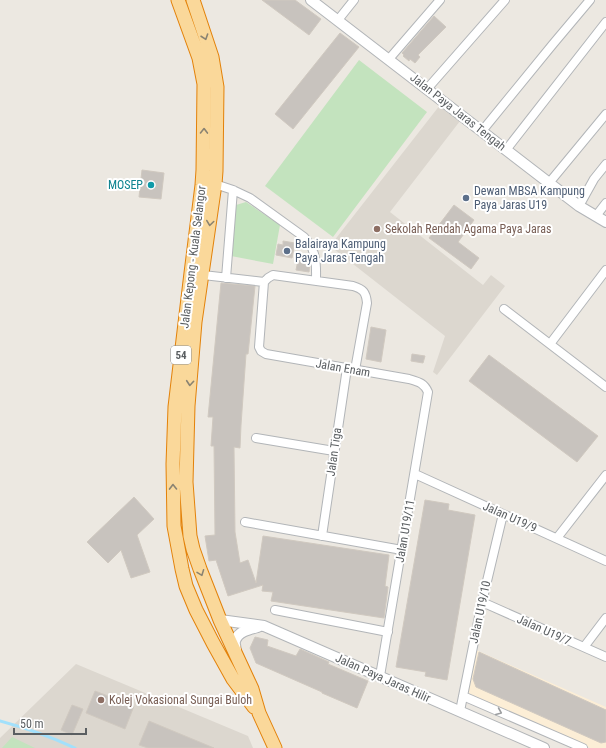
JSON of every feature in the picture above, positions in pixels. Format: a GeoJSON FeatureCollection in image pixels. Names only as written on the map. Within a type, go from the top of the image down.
{"type":"FeatureCollection","features":[{"type":"Feature","properties":{"kind":"highway","name":"Jalan Kepong - Kuala Selangor"},"geometry":{"type":"LineString","coordinates":[[178,0],[199,58],[204,84],[202,185],[175,407],[173,464],[174,526],[186,586],[196,610],[233,679],[259,713]]}},
{"type":"Feature","properties":{"kind":"highway","name":"Jalan Kepong - Kuala Selangor"},"geometry":{"type":"LineString","coordinates":[[193,0],[212,57],[216,87],[216,171],[196,322],[188,406],[186,482],[190,536],[200,569],[220,620],[252,689],[259,713],[275,748]]}},
{"type":"Feature","properties":{"kind":"highway"},"geometry":{"type":"LineString","coordinates":[[174,526],[197,596],[206,612],[212,617],[220,620],[216,629],[217,639],[232,671],[233,679]]}},
{"type":"Feature","properties":{"kind":"street","name":"Jalan Paya Jaras Tengah"},"geometry":{"type":"LineString","coordinates":[[311,0],[579,206],[606,222]]}},
{"type":"Feature","properties":{"kind":"street"},"geometry":{"type":"LineString","coordinates":[[338,20],[354,0]]}},
{"type":"Feature","properties":{"kind":"street"},"geometry":{"type":"LineString","coordinates":[[389,59],[440,0]]}},
{"type":"Feature","properties":{"kind":"street"},"geometry":{"type":"LineString","coordinates":[[427,88],[505,0]]}},
{"type":"Feature","properties":{"kind":"street"},"geometry":{"type":"LineString","coordinates":[[482,131],[590,0]]}},
{"type":"Feature","properties":{"kind":"street"},"geometry":{"type":"LineString","coordinates":[[506,150],[606,22]]}},
{"type":"Feature","properties":{"kind":"street"},"geometry":{"type":"LineString","coordinates":[[549,182],[606,114]]}},
{"type":"Feature","properties":{"kind":"street"},"geometry":{"type":"LineString","coordinates":[[579,206],[594,179],[606,164]]}},
{"type":"Feature","properties":{"kind":"street"},"geometry":{"type":"LineString","coordinates":[[215,184],[250,198],[304,237],[313,251],[316,266],[316,281]]}},
{"type":"Feature","properties":{"kind":"street"},"geometry":{"type":"LineString","coordinates":[[226,278],[233,190]]}},
{"type":"Feature","properties":{"kind":"street"},"geometry":{"type":"LineString","coordinates":[[596,216],[606,203]]}},
{"type":"Feature","properties":{"kind":"street"},"geometry":{"type":"LineString","coordinates":[[550,344],[606,270]]}},
{"type":"Feature","properties":{"kind":"street"},"geometry":{"type":"LineString","coordinates":[[203,275],[264,282]]}},
{"type":"Feature","properties":{"kind":"street","name":"Jalan Tiga"},"geometry":{"type":"LineString","coordinates":[[264,282],[273,275],[353,286],[364,292],[366,297],[367,303],[351,369],[334,451],[322,536]]}},
{"type":"Feature","properties":{"kind":"street","name":"Jalan Enam"},"geometry":{"type":"LineString","coordinates":[[264,282],[259,347],[260,352],[409,379],[419,382],[425,386]]}},
{"type":"Feature","properties":{"kind":"street"},"geometry":{"type":"LineString","coordinates":[[504,309],[606,387]]}},
{"type":"Feature","properties":{"kind":"street","name":"Jalan U19/11"},"geometry":{"type":"LineString","coordinates":[[380,676],[428,398],[428,392],[425,386]]}},
{"type":"Feature","properties":{"kind":"street"},"geometry":{"type":"LineString","coordinates":[[256,438],[334,451]]}},
{"type":"Feature","properties":{"kind":"street","name":"Jalan U19/9"},"geometry":{"type":"LineString","coordinates":[[414,474],[606,561]]}},
{"type":"Feature","properties":{"kind":"street"},"geometry":{"type":"LineString","coordinates":[[557,538],[606,475]]}},
{"type":"Feature","properties":{"kind":"street","name":"Jalan U19/10"},"geometry":{"type":"LineString","coordinates":[[460,711],[482,602],[503,514]]}},
{"type":"Feature","properties":{"kind":"street"},"geometry":{"type":"LineString","coordinates":[[245,522],[402,550]]}},
{"type":"Feature","properties":{"kind":"street","name":"Jalan U19/7"},"geometry":{"type":"LineString","coordinates":[[482,602],[606,657]]}},
{"type":"Feature","properties":{"kind":"street"},"geometry":{"type":"LineString","coordinates":[[275,610],[388,632]]}},
{"type":"Feature","properties":{"kind":"street"},"geometry":{"type":"LineString","coordinates":[[584,647],[606,618]]}},
{"type":"Feature","properties":{"kind":"street","name":"Jalan Paya Jaras Hilir"},"geometry":{"type":"LineString","coordinates":[[220,620],[264,626],[544,748]]}},
{"type":"Feature","properties":{"kind":"street"},"geometry":{"type":"LineString","coordinates":[[236,656],[235,641],[240,634],[247,630],[264,626]]}},
{"type":"Feature","properties":{"kind":"street"},"geometry":{"type":"LineString","coordinates":[[464,696],[583,748]]}},
{"type":"Feature","properties":{"kind":"shaded area","name":"Sekolah Rendah Agama Paya Jaras"},"geometry":{"type":"Polygon","coordinates":[[[440,105],[460,121],[390,212],[483,285],[491,275],[505,286],[437,375],[433,372],[445,336],[330,246],[440,105]]]}},
{"type":"Feature","properties":{"kind":"shaded area"},"geometry":{"type":"Polygon","coordinates":[[[476,650],[606,707],[606,748],[590,748],[467,694],[476,650]]]}},
{"type":"Feature","properties":{"kind":"shaded area","name":"Kolej Vokasional Sungai Buloh"},"geometry":{"type":"Polygon","coordinates":[[[76,664],[248,736],[253,748],[0,748],[0,738],[76,664]]]}},
{"type":"Feature","properties":{"kind":"green space"},"geometry":{"type":"Polygon","coordinates":[[[359,60],[427,112],[333,237],[265,186],[359,60]]]}},
{"type":"Feature","properties":{"kind":"green space"},"geometry":{"type":"Polygon","coordinates":[[[246,202],[280,225],[273,264],[231,256],[236,205],[246,202]]]}},
{"type":"Feature","properties":{"kind":"green space"},"geometry":{"type":"Polygon","coordinates":[[[12,737],[35,748],[2,748],[12,737]]]}},
{"type":"Feature","properties":{"kind":"building"},"geometry":{"type":"Polygon","coordinates":[[[262,0],[295,0],[321,19],[309,35],[262,0]]]}},
{"type":"Feature","properties":{"kind":"building"},"geometry":{"type":"Polygon","coordinates":[[[434,16],[446,27],[418,55],[420,57],[415,63],[410,59],[409,61],[403,56],[404,55],[402,53],[434,16]]]}},
{"type":"Feature","properties":{"kind":"building"},"geometry":{"type":"Polygon","coordinates":[[[340,33],[359,47],[293,129],[275,114],[340,33]]]}},
{"type":"Feature","properties":{"kind":"building","name":"MOSEP"},"geometry":{"type":"Polygon","coordinates":[[[142,170],[164,173],[161,199],[139,197],[142,170]]]}},
{"type":"Feature","properties":{"kind":"building"},"geometry":{"type":"Polygon","coordinates":[[[454,205],[474,220],[458,242],[479,258],[471,269],[429,238],[454,205]]]}},
{"type":"Feature","properties":{"kind":"building"},"geometry":{"type":"Polygon","coordinates":[[[283,241],[295,243],[292,258],[276,255],[278,244],[283,245],[283,241]]]}},
{"type":"Feature","properties":{"kind":"building"},"geometry":{"type":"Polygon","coordinates":[[[298,260],[310,263],[309,272],[296,270],[298,260]]]}},
{"type":"Feature","properties":{"kind":"building"},"geometry":{"type":"Polygon","coordinates":[[[221,283],[255,286],[248,354],[246,354],[240,448],[234,447],[235,532],[240,563],[248,560],[256,583],[263,536],[389,555],[385,586],[388,587],[384,618],[271,601],[273,592],[262,591],[263,585],[228,596],[216,560],[209,561],[205,536],[215,535],[214,446],[211,446],[213,417],[208,417],[221,283]]]}},
{"type":"Feature","properties":{"kind":"building"},"geometry":{"type":"Polygon","coordinates":[[[371,327],[386,330],[381,362],[366,359],[371,327]]]}},
{"type":"Feature","properties":{"kind":"building"},"geometry":{"type":"Polygon","coordinates":[[[412,354],[425,356],[423,363],[411,361],[412,354]]]}},
{"type":"Feature","properties":{"kind":"building"},"geometry":{"type":"Polygon","coordinates":[[[489,355],[598,436],[577,462],[469,381],[489,355]]]}},
{"type":"Feature","properties":{"kind":"building"},"geometry":{"type":"Polygon","coordinates":[[[134,497],[154,519],[137,535],[150,572],[131,578],[121,550],[108,563],[87,542],[134,497]]]}},
{"type":"Feature","properties":{"kind":"building"},"geometry":{"type":"Polygon","coordinates":[[[425,500],[449,504],[448,510],[475,515],[447,680],[425,676],[426,672],[396,667],[425,500]]]}},
{"type":"Feature","properties":{"kind":"building"},"geometry":{"type":"Polygon","coordinates":[[[255,637],[268,640],[267,646],[296,656],[300,649],[329,662],[328,664],[368,681],[357,708],[256,663],[250,648],[255,637]]]}},
{"type":"Feature","properties":{"kind":"building"},"geometry":{"type":"Polygon","coordinates":[[[479,652],[606,710],[606,742],[601,743],[476,687],[473,679],[479,652]]]}},
{"type":"Feature","properties":{"kind":"building"},"geometry":{"type":"Polygon","coordinates":[[[95,691],[134,706],[125,729],[86,713],[95,691]]]}},
{"type":"Feature","properties":{"kind":"building"},"geometry":{"type":"Polygon","coordinates":[[[72,705],[83,709],[72,735],[61,730],[72,705]]]}},
{"type":"Feature","properties":{"kind":"building"},"geometry":{"type":"Polygon","coordinates":[[[149,721],[214,748],[148,748],[139,745],[149,721]]]}},
{"type":"Feature","properties":{"kind":"waterway"},"geometry":{"type":"LineString","coordinates":[[0,721],[38,733],[75,748]]}},
{"type":"Feature","properties":{"kind":"place","name":"MOSEP"},"geometry":{"type":"Point","coordinates":[151,185]}},
{"type":"Feature","properties":{"kind":"place","name":"Dewan MBSA Kampung Paya Jaras U19"},"geometry":{"type":"Point","coordinates":[466,198]}},
{"type":"Feature","properties":{"kind":"place","name":"Sekolah Rendah Agama Paya Jaras"},"geometry":{"type":"Point","coordinates":[377,229]}},
{"type":"Feature","properties":{"kind":"place","name":"Balairaya Kampung Paya Jaras Tengah"},"geometry":{"type":"Point","coordinates":[287,251]}},
{"type":"Feature","properties":{"kind":"place","name":"Kolej Vokasional Sungai Buloh"},"geometry":{"type":"Point","coordinates":[101,700]}}]}
